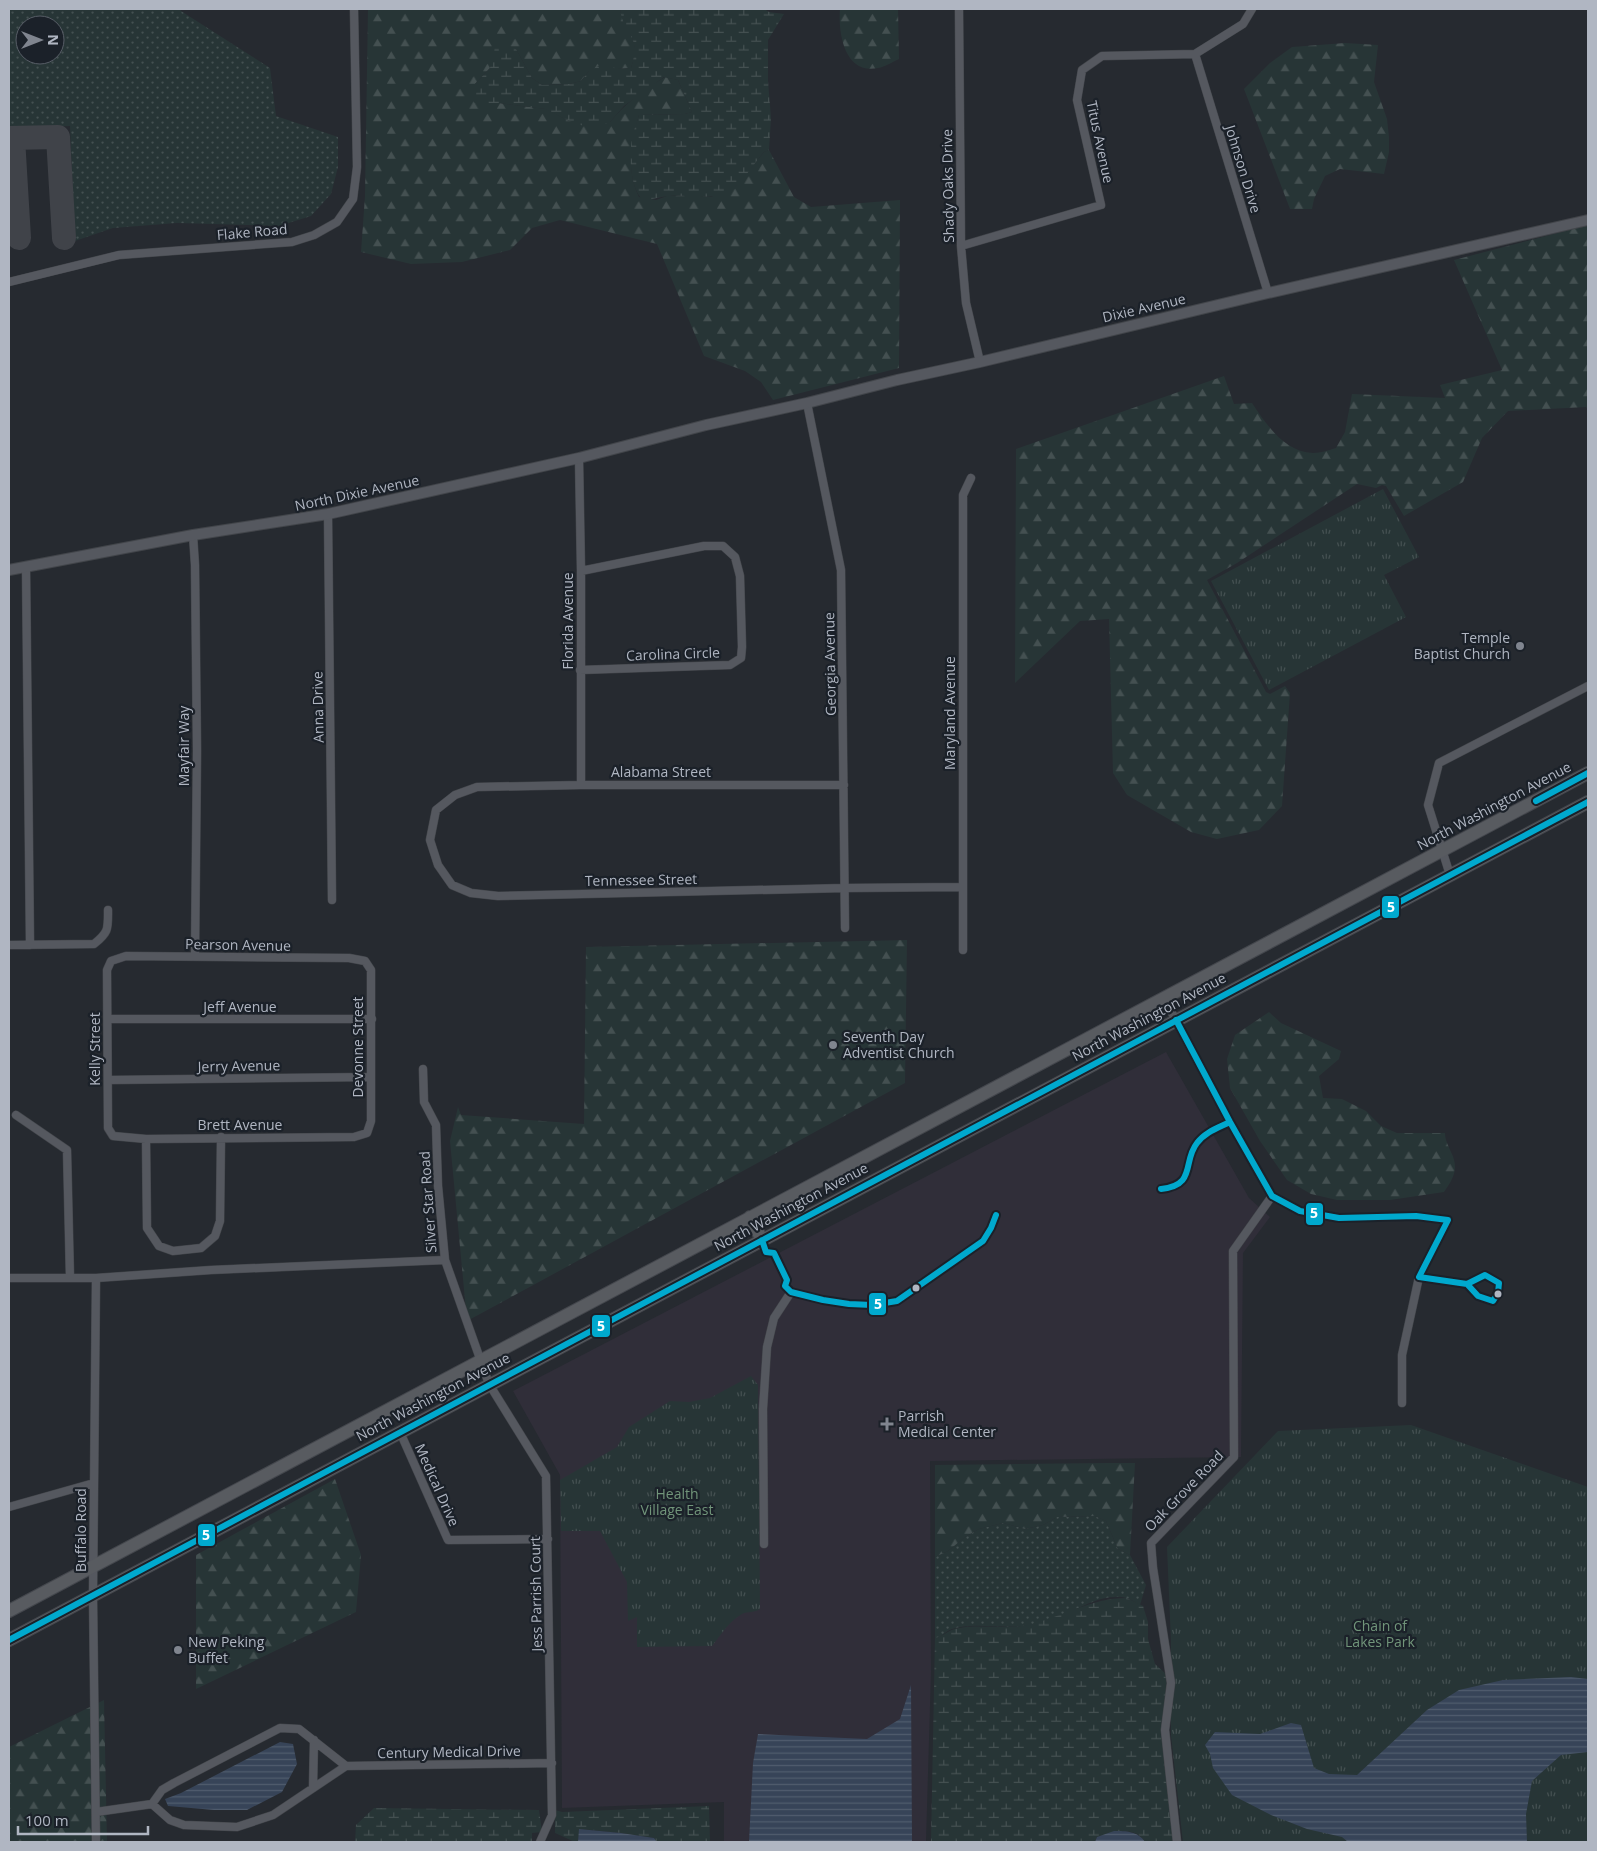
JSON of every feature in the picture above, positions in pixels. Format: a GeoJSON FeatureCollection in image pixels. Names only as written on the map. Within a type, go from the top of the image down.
{"type":"FeatureCollection","features":[{"type":"Feature","properties":{"kind":"main road","name":"North Washington Avenue"},"geometry":{"type":"LineString","coordinates":[[9,1611],[1588,773]]}},
{"type":"Feature","properties":{"kind":"main road","name":"North Washington Avenue"},"geometry":{"type":"LineString","coordinates":[[9,1640],[1588,802]]}},
{"type":"Feature","properties":{"kind":"main road"},"geometry":{"type":"LineString","coordinates":[[750,1217],[762,1240]]}},
{"type":"Feature","properties":{"kind":"street","name":"Flake Road"},"geometry":{"type":"LineString","coordinates":[[9,282],[119,255],[292,242],[314,236],[337,222],[353,199],[357,167],[354,9]]}},
{"type":"Feature","properties":{"kind":"street","name":"Shady Oaks Drive"},"geometry":{"type":"LineString","coordinates":[[959,9],[961,246],[966,302],[980,362]]}},
{"type":"Feature","properties":{"kind":"street"},"geometry":{"type":"LineString","coordinates":[[1195,54],[1243,24],[1252,9]]}},
{"type":"Feature","properties":{"kind":"street","name":"Titus Avenue"},"geometry":{"type":"LineString","coordinates":[[961,246],[1101,205],[1077,100],[1082,70],[1102,56],[1195,54]]}},
{"type":"Feature","properties":{"kind":"street","name":"Johnson Drive"},"geometry":{"type":"LineString","coordinates":[[1195,54],[1268,292]]}},
{"type":"Feature","properties":{"kind":"street","name":"Dixie Avenue"},"geometry":{"type":"LineString","coordinates":[[706,425],[807,403],[1268,292],[1588,220]]}},
{"type":"Feature","properties":{"kind":"street","name":"Georgia Avenue"},"geometry":{"type":"LineString","coordinates":[[807,403],[841,570],[845,928]]}},
{"type":"Feature","properties":{"kind":"street","name":"North Dixie Avenue"},"geometry":{"type":"LineString","coordinates":[[9,570],[193,535],[328,514],[579,458],[706,425]]}},
{"type":"Feature","properties":{"kind":"street","name":"Florida Avenue"},"geometry":{"type":"LineString","coordinates":[[579,458],[581,571],[580,784]]}},
{"type":"Feature","properties":{"kind":"street","name":"Maryland Avenue"},"geometry":{"type":"LineString","coordinates":[[963,950],[963,495],[971,478]]}},
{"type":"Feature","properties":{"kind":"street","name":"Anna Drive"},"geometry":{"type":"LineString","coordinates":[[328,514],[332,900]]}},
{"type":"Feature","properties":{"kind":"street","name":"Mayfair Way"},"geometry":{"type":"LineString","coordinates":[[193,535],[196,565],[197,751],[195,956]]}},
{"type":"Feature","properties":{"kind":"street","name":"Carolina Circle"},"geometry":{"type":"LineString","coordinates":[[580,670],[730,665],[741,658],[742,647],[740,576],[735,556],[723,546],[704,546],[581,571]]}},
{"type":"Feature","properties":{"kind":"street"},"geometry":{"type":"LineString","coordinates":[[26,567],[30,945]]}},
{"type":"Feature","properties":{"kind":"street"},"geometry":{"type":"LineString","coordinates":[[1450,875],[1428,805],[1439,763],[1588,686]]}},
{"type":"Feature","properties":{"kind":"street","name":"Alabama Street"},"geometry":{"type":"LineString","coordinates":[[477,787],[580,784],[844,785]]}},
{"type":"Feature","properties":{"kind":"street","name":"Tennessee Street"},"geometry":{"type":"LineString","coordinates":[[477,787],[455,795],[436,810],[430,840],[438,865],[452,886],[471,893],[498,896],[962,887]]}},
{"type":"Feature","properties":{"kind":"street"},"geometry":{"type":"LineString","coordinates":[[9,945],[94,944],[104,936],[108,929],[108,910]]}},
{"type":"Feature","properties":{"kind":"street","name":"Pearson Avenue"},"geometry":{"type":"LineString","coordinates":[[111,961],[126,956],[350,958],[365,961]]}},
{"type":"Feature","properties":{"kind":"street","name":"Kelly Street"},"geometry":{"type":"LineString","coordinates":[[111,961],[107,970],[108,1128],[113,1136]]}},
{"type":"Feature","properties":{"kind":"street","name":"Devonne Street"},"geometry":{"type":"LineString","coordinates":[[365,961],[371,970],[372,1019],[371,1121],[367,1133]]}},
{"type":"Feature","properties":{"kind":"street"},"geometry":{"type":"LineString","coordinates":[[1164,998],[1272,1196],[1300,1211],[1339,1218],[1416,1216],[1448,1220],[1419,1277],[1402,1355],[1402,1403]]}},
{"type":"Feature","properties":{"kind":"street","name":"Jeff Avenue"},"geometry":{"type":"LineString","coordinates":[[108,1019],[372,1019]]}},
{"type":"Feature","properties":{"kind":"street","name":"Silver Star Road"},"geometry":{"type":"LineString","coordinates":[[423,1070],[424,1102],[436,1125],[444,1260],[480,1360]]}},
{"type":"Feature","properties":{"kind":"street","name":"Jerry Avenue"},"geometry":{"type":"LineString","coordinates":[[108,1080],[371,1077]]}},
{"type":"Feature","properties":{"kind":"street"},"geometry":{"type":"LineString","coordinates":[[16,1116],[66,1150],[70,1278]]}},
{"type":"Feature","properties":{"kind":"street","name":"Brett Avenue"},"geometry":{"type":"LineString","coordinates":[[113,1136],[146,1139],[354,1137],[367,1133]]}},
{"type":"Feature","properties":{"kind":"street"},"geometry":{"type":"LineString","coordinates":[[146,1139],[147,1228],[160,1246],[173,1251],[201,1248],[215,1236],[220,1221],[221,1137]]}},
{"type":"Feature","properties":{"kind":"street","name":"Oak Grove Road"},"geometry":{"type":"LineString","coordinates":[[1177,1842],[1165,1730],[1171,1683],[1153,1568],[1151,1543],[1234,1457],[1233,1251],[1272,1196]]}},
{"type":"Feature","properties":{"kind":"street"},"geometry":{"type":"LineString","coordinates":[[9,1278],[96,1278],[211,1270],[444,1260]]}},
{"type":"Feature","properties":{"kind":"street","name":"Buffalo Road"},"geometry":{"type":"LineString","coordinates":[[96,1278],[93,1595],[96,1842]]}},
{"type":"Feature","properties":{"kind":"street"},"geometry":{"type":"LineString","coordinates":[[764,1544],[764,1410],[767,1347],[774,1318],[791,1292]]}},
{"type":"Feature","properties":{"kind":"street","name":"Jess Parrish Court"},"geometry":{"type":"LineString","coordinates":[[480,1360],[489,1384],[546,1476],[552,1815],[540,1842]]}},
{"type":"Feature","properties":{"kind":"street","name":"Medical Drive"},"geometry":{"type":"LineString","coordinates":[[400,1432],[448,1540],[548,1539]]}},
{"type":"Feature","properties":{"kind":"street"},"geometry":{"type":"LineString","coordinates":[[9,1507],[94,1483]]}},
{"type":"Feature","properties":{"kind":"street"},"geometry":{"type":"LineString","coordinates":[[96,1812],[152,1804],[162,1790],[174,1782],[280,1728],[299,1729],[346,1766],[272,1815],[237,1827],[184,1825],[170,1820],[152,1804]]}},
{"type":"Feature","properties":{"kind":"street"},"geometry":{"type":"LineString","coordinates":[[313,1788],[314,1740]]}},
{"type":"Feature","properties":{"kind":"street","name":"Century Medical Drive"},"geometry":{"type":"LineString","coordinates":[[346,1766],[552,1763]]}},
{"type":"Feature","properties":{"kind":"shaded area","name":"Parrish Medical Center"},"geometry":{"type":"Polygon","coordinates":[[[1166,1052],[1249,1198],[1270,1217],[1243,1253],[1241,1457],[930,1461],[931,1672],[926,1842],[724,1842],[724,1802],[562,1808],[560,1475],[513,1391],[1166,1052]]]}},
{"type":"Feature","properties":{"kind":"green space"},"geometry":{"type":"Polygon","coordinates":[[[9,9],[180,9],[270,68],[276,116],[338,137],[338,167],[331,194],[311,216],[279,226],[177,223],[113,228],[75,241],[70,126],[9,128],[9,9]]]}},
{"type":"Feature","properties":{"kind":"green space"},"geometry":{"type":"Polygon","coordinates":[[[368,9],[620,9],[623,21],[635,47],[635,57],[631,68],[589,71],[581,81],[569,84],[542,85],[532,78],[516,49],[490,68],[475,84],[475,103],[499,103],[546,109],[569,121],[610,122],[635,97],[665,77],[678,80],[692,112],[685,114],[639,115],[632,146],[631,167],[632,177],[639,197],[656,200],[667,196],[690,195],[711,197],[735,187],[764,152],[769,150],[794,197],[811,207],[900,200],[899,368],[773,400],[761,382],[745,371],[704,356],[657,244],[560,220],[532,228],[510,250],[462,262],[411,264],[361,252],[365,196],[368,9]]]}},
{"type":"Feature","properties":{"kind":"green space"},"geometry":{"type":"Polygon","coordinates":[[[620,9],[764,9],[769,12],[784,14],[768,40],[768,81],[771,118],[769,150],[764,152],[742,180],[728,193],[716,196],[667,196],[643,200],[635,188],[631,146],[639,115],[685,114],[692,112],[678,80],[664,77],[624,106],[610,122],[593,129],[569,121],[545,109],[499,103],[475,103],[469,95],[475,84],[490,68],[497,40],[516,49],[532,78],[542,85],[569,84],[581,81],[589,71],[606,62],[616,69],[631,68],[634,57],[633,42],[625,26],[620,9]]]}},
{"type":"Feature","properties":{"kind":"green space"},"geometry":{"type":"Polygon","coordinates":[[[840,9],[898,9],[899,59],[878,68],[867,68],[857,65],[846,50],[842,40],[840,9]]]}},
{"type":"Feature","properties":{"kind":"green space"},"geometry":{"type":"Polygon","coordinates":[[[1345,43],[1378,45],[1374,82],[1387,119],[1389,137],[1389,152],[1384,174],[1340,169],[1325,176],[1314,199],[1312,209],[1290,209],[1244,89],[1270,63],[1292,47],[1345,43]]]}},
{"type":"Feature","properties":{"kind":"green space"},"geometry":{"type":"Polygon","coordinates":[[[1588,225],[1588,410],[1586,407],[1508,411],[1482,438],[1463,482],[1404,516],[1386,486],[1382,485],[1376,488],[1357,484],[1237,563],[1207,580],[1266,692],[1270,694],[1285,686],[1290,693],[1282,806],[1259,830],[1217,839],[1191,832],[1127,795],[1113,773],[1109,619],[1080,621],[1015,683],[1016,449],[1224,376],[1234,404],[1252,403],[1277,436],[1293,448],[1313,453],[1336,448],[1345,432],[1352,394],[1445,398],[1440,385],[1502,370],[1454,260],[1588,225]]]}},
{"type":"Feature","properties":{"kind":"green space"},"geometry":{"type":"Polygon","coordinates":[[[1383,489],[1419,557],[1384,575],[1406,617],[1269,690],[1211,581],[1383,489]]]}},
{"type":"Feature","properties":{"kind":"green space"},"geometry":{"type":"Polygon","coordinates":[[[907,940],[905,1083],[467,1321],[450,1141],[458,1107],[461,1115],[584,1124],[586,947],[907,940]]]}},
{"type":"Feature","properties":{"kind":"green space"},"geometry":{"type":"Polygon","coordinates":[[[1269,1012],[1281,1023],[1341,1051],[1339,1059],[1319,1076],[1323,1098],[1342,1099],[1366,1111],[1381,1126],[1397,1133],[1445,1133],[1455,1168],[1453,1177],[1444,1192],[1390,1200],[1337,1200],[1311,1194],[1287,1180],[1260,1141],[1230,1088],[1227,1059],[1235,1035],[1269,1012]]]}},
{"type":"Feature","properties":{"kind":"green space","name":"Health Village East"},"geometry":{"type":"Polygon","coordinates":[[[751,1376],[758,1385],[760,1609],[744,1613],[733,1620],[712,1646],[637,1647],[637,1617],[628,1621],[627,1582],[600,1531],[561,1531],[560,1480],[617,1447],[629,1427],[670,1401],[689,1402],[710,1398],[751,1376]]]}},
{"type":"Feature","properties":{"kind":"green space","name":"Chain of Lakes Park"},"geometry":{"type":"Polygon","coordinates":[[[1411,1425],[1588,1487],[1588,1842],[1183,1842],[1171,1735],[1171,1641],[1167,1547],[1278,1431],[1411,1425]]]}},
{"type":"Feature","properties":{"kind":"green space"},"geometry":{"type":"Polygon","coordinates":[[[1135,1463],[1130,1555],[1118,1549],[1106,1521],[1095,1516],[1057,1517],[1043,1525],[1025,1529],[1003,1523],[979,1529],[965,1537],[948,1551],[935,1557],[935,1465],[1135,1463]]]}},
{"type":"Feature","properties":{"kind":"green space"},"geometry":{"type":"Polygon","coordinates":[[[335,1479],[361,1555],[356,1612],[196,1689],[196,1555],[335,1479]]]}},
{"type":"Feature","properties":{"kind":"green space"},"geometry":{"type":"Polygon","coordinates":[[[1095,1516],[1106,1521],[1118,1549],[1130,1555],[1146,1585],[1140,1605],[1127,1598],[1110,1597],[1061,1616],[1033,1624],[1015,1627],[960,1627],[935,1638],[935,1557],[948,1551],[965,1537],[979,1529],[1003,1523],[1025,1529],[1043,1525],[1057,1517],[1095,1516]]]}},
{"type":"Feature","properties":{"kind":"green space"},"geometry":{"type":"Polygon","coordinates":[[[1127,1598],[1143,1606],[1148,1622],[1148,1639],[1155,1664],[1167,1675],[1167,1735],[1178,1842],[1145,1842],[1135,1833],[1123,1831],[1097,1837],[1095,1842],[931,1842],[935,1638],[959,1628],[1028,1625],[1089,1604],[1127,1598]]]}},
{"type":"Feature","properties":{"kind":"green space"},"geometry":{"type":"Polygon","coordinates":[[[104,1700],[107,1842],[9,1842],[9,1747],[104,1700]]]}},
{"type":"Feature","properties":{"kind":"green space"},"geometry":{"type":"Polygon","coordinates":[[[709,1806],[710,1842],[657,1842],[654,1838],[580,1829],[578,1842],[575,1842],[555,1833],[555,1810],[562,1812],[709,1806]]]}},
{"type":"Feature","properties":{"kind":"green space"},"geometry":{"type":"Polygon","coordinates":[[[374,1808],[539,1810],[542,1832],[532,1833],[532,1842],[355,1842],[356,1825],[374,1808]]]}},
{"type":"Feature","properties":{"kind":"water"},"geometry":{"type":"Polygon","coordinates":[[[1571,1677],[1588,1679],[1588,1752],[1561,1755],[1532,1781],[1526,1814],[1527,1842],[1348,1842],[1342,1837],[1307,1829],[1271,1815],[1232,1795],[1213,1768],[1210,1754],[1205,1745],[1215,1732],[1260,1734],[1291,1723],[1301,1725],[1314,1768],[1329,1774],[1357,1775],[1427,1710],[1459,1690],[1503,1680],[1571,1677]]]}},
{"type":"Feature","properties":{"kind":"water"},"geometry":{"type":"Polygon","coordinates":[[[911,1685],[912,1842],[749,1842],[753,1763],[758,1734],[867,1739],[900,1719],[911,1685]]]}},
{"type":"Feature","properties":{"kind":"water"},"geometry":{"type":"Polygon","coordinates":[[[280,1742],[293,1744],[297,1764],[282,1792],[247,1810],[214,1810],[168,1806],[165,1799],[181,1793],[280,1742]]]}},
{"type":"Feature","properties":{"kind":"water"},"geometry":{"type":"Polygon","coordinates":[[[579,1829],[654,1838],[657,1842],[578,1842],[579,1829]]]}},
{"type":"Feature","properties":{"kind":"water"},"geometry":{"type":"Polygon","coordinates":[[[1114,1831],[1135,1834],[1145,1842],[1095,1842],[1097,1837],[1114,1831]]]}},
{"type":"Feature","properties":{"kind":"taxiway"},"geometry":{"type":"LineString","coordinates":[[9,138],[58,137],[64,238]]}},
{"type":"Feature","properties":{"kind":"taxiway"},"geometry":{"type":"LineString","coordinates":[[13,138],[19,238]]}},
{"type":"Feature","properties":{"kind":"transit line","name":"5"},"geometry":{"type":"LineString","coordinates":[[1536,801],[1588,773]]}},
{"type":"Feature","properties":{"kind":"transit line","name":"5"},"geometry":{"type":"LineString","coordinates":[[9,1640],[1588,802]]}},
{"type":"Feature","properties":{"kind":"transit line","name":"5"},"geometry":{"type":"LineString","coordinates":[[1176,1020],[1272,1196],[1300,1211],[1339,1218],[1416,1216],[1448,1220],[1419,1277],[1467,1284]]}},
{"type":"Feature","properties":{"kind":"transit line","name":"5"},"geometry":{"type":"LineString","coordinates":[[1161,1189],[1180,1183],[1187,1172],[1193,1150],[1200,1139],[1216,1128],[1230,1122]]}},
{"type":"Feature","properties":{"kind":"transit line","name":"5"},"geometry":{"type":"LineString","coordinates":[[762,1240],[766,1252],[774,1253],[787,1280],[785,1286],[791,1292],[823,1300],[872,1305],[897,1301],[983,1241],[996,1215]]}},
{"type":"Feature","properties":{"kind":"transit line","name":"5"},"geometry":{"type":"LineString","coordinates":[[1485,1275],[1499,1283],[1498,1293],[1493,1301],[1478,1296],[1467,1284],[1485,1275]]}},
{"type":"Feature","properties":{"kind":"place","name":"Temple Baptist Church"},"geometry":{"type":"Point","coordinates":[1520,646]}},
{"type":"Feature","properties":{"kind":"place","name":"Seventh Day Adventist Church"},"geometry":{"type":"Point","coordinates":[833,1045]}},
{"type":"Feature","properties":{"kind":"place","name":"Parrish Medical Center"},"geometry":{"type":"Point","coordinates":[887,1424]}},
{"type":"Feature","properties":{"kind":"place","name":"New Peking Buffet"},"geometry":{"type":"Point","coordinates":[178,1650]}}]}
